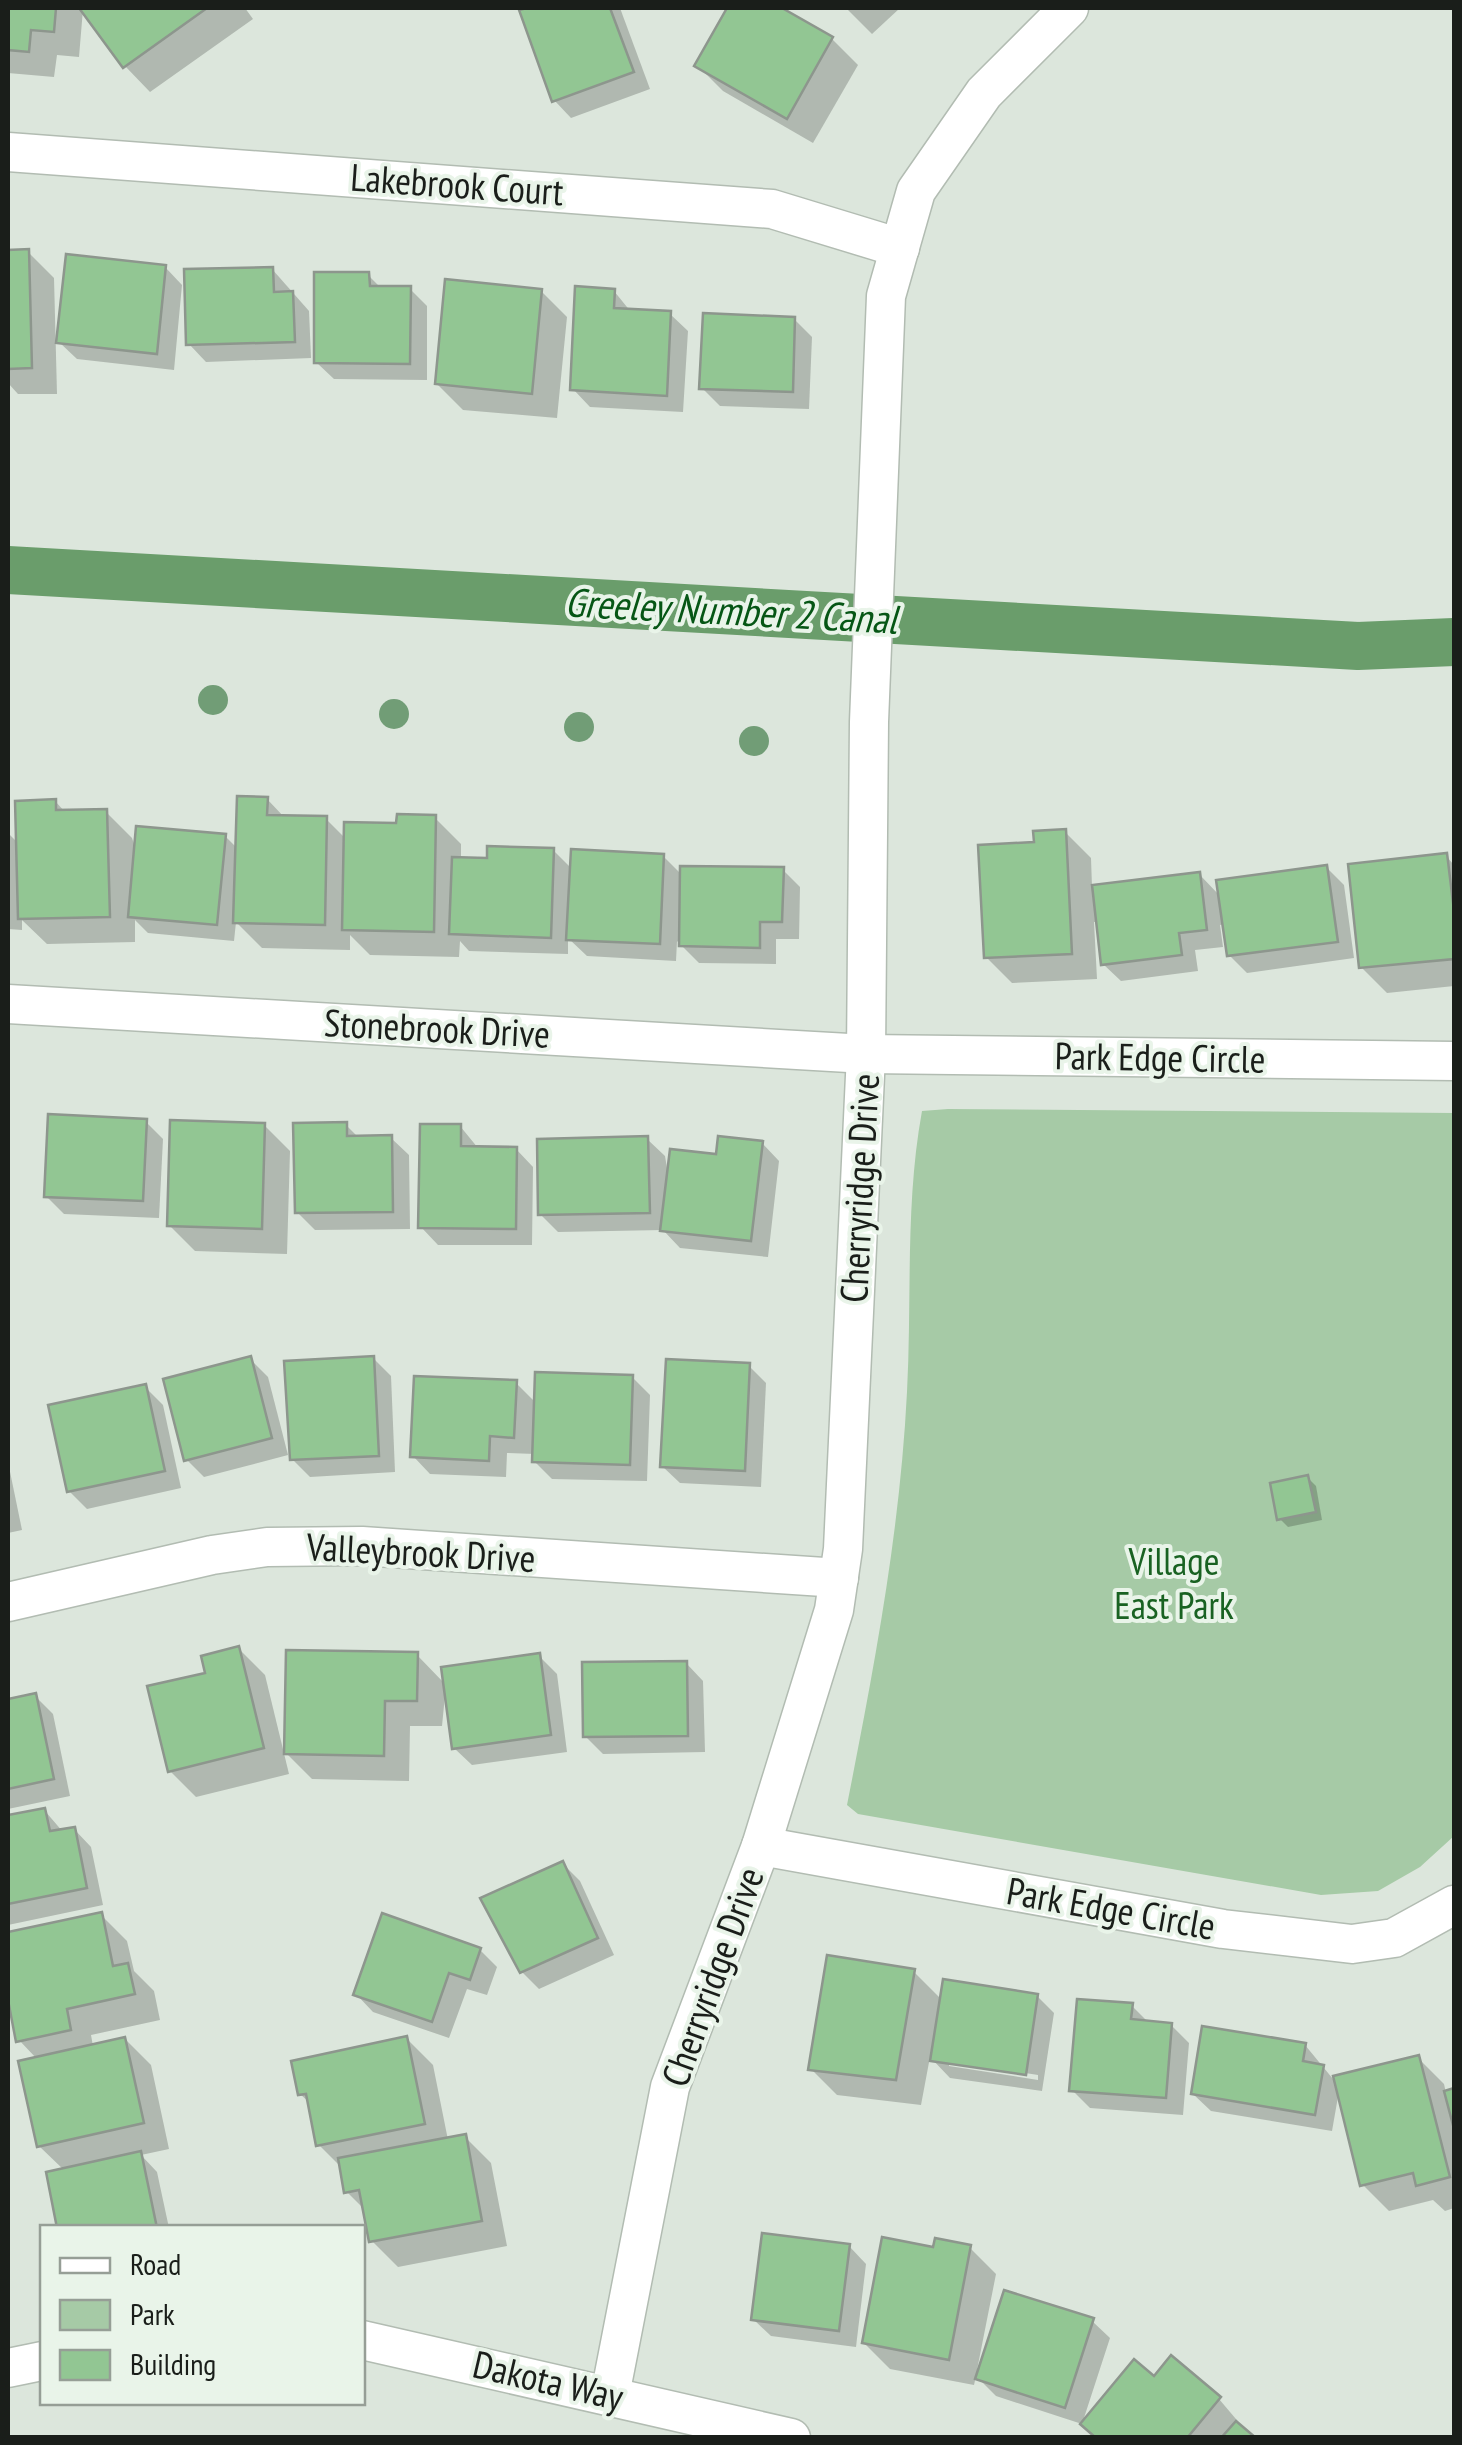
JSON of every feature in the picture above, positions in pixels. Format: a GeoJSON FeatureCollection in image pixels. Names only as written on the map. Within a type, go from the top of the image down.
{"type":"FeatureCollection","features":[{"type":"Feature","properties":{"kind":"street","name":"Cherryridge Drive"},"geometry":{"type":"LineString","coordinates":[[610,2395],[670,2087],[762,1846],[834,1610],[839,1578],[866,1054],[870,690],[886,296],[916,192],[984,93],[1070,8]]}},
{"type":"Feature","properties":{"kind":"street","name":"Lakebrook Court"},"geometry":{"type":"LineString","coordinates":[[8,152],[772,209],[900,248]]}},
{"type":"Feature","properties":{"kind":"street","name":"Stonebrook Drive"},"geometry":{"type":"LineString","coordinates":[[8,1004],[866,1054]]}},
{"type":"Feature","properties":{"kind":"street","name":"Park Edge Circle"},"geometry":{"type":"LineString","coordinates":[[866,1054],[1454,1061]]}},
{"type":"Feature","properties":{"kind":"street","name":"Valleybrook Drive"},"geometry":{"type":"LineString","coordinates":[[8,1602],[212,1554],[267,1548],[362,1546],[839,1578]]}},
{"type":"Feature","properties":{"kind":"street","name":"Park Edge Circle"},"geometry":{"type":"LineString","coordinates":[[762,1846],[1222,1929],[1352,1944],[1394,1938],[1454,1905]]}},
{"type":"Feature","properties":{"kind":"street","name":"Dakota Way"},"geometry":{"type":"LineString","coordinates":[[365,2341],[791,2438]]}},
{"type":"Feature","properties":{"kind":"street"},"geometry":{"type":"LineString","coordinates":[[8,2368],[40,2361]]}},
{"type":"Feature","properties":{"kind":"green space","name":"Village East Park"},"geometry":{"type":"Polygon","coordinates":[[[922,1111],[1454,1113],[1454,1836],[1420,1867],[1378,1891],[1321,1895],[858,1814],[847,1805],[876,1651],[904,1444],[911,1216],[922,1111]]]}},
{"type":"Feature","properties":{"kind":"building"},"geometry":{"type":"Polygon","coordinates":[[[8,8],[56,8],[54,32],[31,30],[29,52],[8,50],[8,8]]]}},
{"type":"Feature","properties":{"kind":"building"},"geometry":{"type":"Polygon","coordinates":[[[79,8],[207,8],[123,68],[79,8]]]}},
{"type":"Feature","properties":{"kind":"building"},"geometry":{"type":"Polygon","coordinates":[[[610,8],[634,72],[552,102],[519,10],[610,8]]]}},
{"type":"Feature","properties":{"kind":"building"},"geometry":{"type":"Polygon","coordinates":[[[727,8],[782,8],[833,37],[787,119],[694,66],[727,8]]]}},
{"type":"Feature","properties":{"kind":"building"},"geometry":{"type":"Polygon","coordinates":[[[29,249],[32,368],[8,369],[8,250],[29,249]]]}},
{"type":"Feature","properties":{"kind":"building"},"geometry":{"type":"Polygon","coordinates":[[[66,254],[166,265],[157,354],[56,343],[66,254]]]}},
{"type":"Feature","properties":{"kind":"building"},"geometry":{"type":"Polygon","coordinates":[[[273,267],[274,292],[293,291],[295,342],[186,345],[184,269],[273,267]]]}},
{"type":"Feature","properties":{"kind":"building"},"geometry":{"type":"Polygon","coordinates":[[[314,272],[369,272],[370,286],[411,286],[410,364],[314,363],[314,272]]]}},
{"type":"Feature","properties":{"kind":"building"},"geometry":{"type":"Polygon","coordinates":[[[445,279],[542,289],[532,394],[435,384],[445,279]]]}},
{"type":"Feature","properties":{"kind":"building"},"geometry":{"type":"Polygon","coordinates":[[[575,286],[615,289],[614,308],[671,311],[667,396],[570,390],[575,286]]]}},
{"type":"Feature","properties":{"kind":"building"},"geometry":{"type":"Polygon","coordinates":[[[703,313],[795,317],[793,392],[699,389],[703,313]]]}},
{"type":"Feature","properties":{"kind":"building"},"geometry":{"type":"Polygon","coordinates":[[[237,796],[268,797],[267,815],[327,816],[325,925],[233,923],[237,796]]]}},
{"type":"Feature","properties":{"kind":"building"},"geometry":{"type":"Polygon","coordinates":[[[56,799],[56,810],[107,809],[110,917],[18,919],[15,801],[56,799]]]}},
{"type":"Feature","properties":{"kind":"building"},"geometry":{"type":"Polygon","coordinates":[[[397,814],[436,815],[434,932],[342,930],[344,822],[396,823],[397,814]]]}},
{"type":"Feature","properties":{"kind":"building"},"geometry":{"type":"Polygon","coordinates":[[[136,826],[226,834],[217,925],[128,917],[136,826]]]}},
{"type":"Feature","properties":{"kind":"building"},"geometry":{"type":"Polygon","coordinates":[[[1066,829],[1072,954],[984,958],[978,845],[1034,842],[1033,831],[1066,829]]]}},
{"type":"Feature","properties":{"kind":"building"},"geometry":{"type":"Polygon","coordinates":[[[487,846],[554,848],[551,938],[449,934],[452,857],[487,858],[487,846]]]}},
{"type":"Feature","properties":{"kind":"building"},"geometry":{"type":"Polygon","coordinates":[[[571,849],[664,854],[660,944],[566,940],[571,849]]]}},
{"type":"Feature","properties":{"kind":"building"},"geometry":{"type":"Polygon","coordinates":[[[1447,853],[1454,911],[1454,959],[1359,968],[1348,864],[1447,853]]]}},
{"type":"Feature","properties":{"kind":"building"},"geometry":{"type":"Polygon","coordinates":[[[1327,865],[1338,942],[1227,956],[1216,880],[1327,865]]]}},
{"type":"Feature","properties":{"kind":"building"},"geometry":{"type":"Polygon","coordinates":[[[680,866],[784,867],[782,922],[760,922],[760,948],[679,946],[680,866]]]}},
{"type":"Feature","properties":{"kind":"building"},"geometry":{"type":"Polygon","coordinates":[[[1200,872],[1207,930],[1179,933],[1182,955],[1101,965],[1092,885],[1200,872]]]}},
{"type":"Feature","properties":{"kind":"building"},"geometry":{"type":"Polygon","coordinates":[[[48,1114],[147,1119],[143,1201],[44,1197],[48,1114]]]}},
{"type":"Feature","properties":{"kind":"building"},"geometry":{"type":"Polygon","coordinates":[[[170,1120],[265,1123],[262,1229],[167,1226],[170,1120]]]}},
{"type":"Feature","properties":{"kind":"building"},"geometry":{"type":"Polygon","coordinates":[[[347,1122],[347,1136],[392,1135],[393,1212],[295,1213],[293,1123],[347,1122]]]}},
{"type":"Feature","properties":{"kind":"building"},"geometry":{"type":"Polygon","coordinates":[[[420,1124],[461,1124],[461,1146],[517,1147],[516,1229],[418,1228],[420,1124]]]}},
{"type":"Feature","properties":{"kind":"building"},"geometry":{"type":"Polygon","coordinates":[[[648,1136],[650,1213],[538,1215],[537,1139],[648,1136]]]}},
{"type":"Feature","properties":{"kind":"building"},"geometry":{"type":"Polygon","coordinates":[[[718,1136],[763,1141],[751,1241],[660,1231],[670,1149],[716,1154],[718,1136]]]}},
{"type":"Feature","properties":{"kind":"building"},"geometry":{"type":"Polygon","coordinates":[[[251,1356],[272,1438],[184,1461],[163,1379],[251,1356]]]}},
{"type":"Feature","properties":{"kind":"building"},"geometry":{"type":"Polygon","coordinates":[[[374,1356],[379,1456],[290,1460],[284,1361],[374,1356]]]}},
{"type":"Feature","properties":{"kind":"building"},"geometry":{"type":"Polygon","coordinates":[[[666,1359],[750,1363],[745,1471],[660,1467],[666,1359]]]}},
{"type":"Feature","properties":{"kind":"building"},"geometry":{"type":"Polygon","coordinates":[[[535,1372],[633,1375],[630,1465],[532,1462],[535,1372]]]}},
{"type":"Feature","properties":{"kind":"building"},"geometry":{"type":"Polygon","coordinates":[[[414,1376],[517,1380],[514,1438],[490,1436],[489,1461],[410,1457],[414,1376]]]}},
{"type":"Feature","properties":{"kind":"building"},"geometry":{"type":"Polygon","coordinates":[[[146,1384],[165,1471],[67,1492],[48,1405],[146,1384]]]}},
{"type":"Feature","properties":{"kind":"building"},"geometry":{"type":"Polygon","coordinates":[[[1308,1475],[1316,1512],[1277,1520],[1270,1483],[1308,1475]]]}},
{"type":"Feature","properties":{"kind":"building"},"geometry":{"type":"Polygon","coordinates":[[[239,1646],[264,1748],[168,1772],[147,1686],[205,1673],[201,1656],[239,1646]]]}},
{"type":"Feature","properties":{"kind":"building"},"geometry":{"type":"Polygon","coordinates":[[[286,1650],[418,1652],[417,1701],[385,1701],[384,1756],[284,1754],[286,1650]]]}},
{"type":"Feature","properties":{"kind":"building"},"geometry":{"type":"Polygon","coordinates":[[[540,1653],[551,1735],[452,1749],[441,1667],[540,1653]]]}},
{"type":"Feature","properties":{"kind":"building"},"geometry":{"type":"Polygon","coordinates":[[[687,1661],[688,1736],[583,1737],[582,1662],[687,1661]]]}},
{"type":"Feature","properties":{"kind":"building"},"geometry":{"type":"Polygon","coordinates":[[[36,1693],[54,1779],[8,1789],[8,1699],[36,1693]]]}},
{"type":"Feature","properties":{"kind":"building"},"geometry":{"type":"Polygon","coordinates":[[[45,1808],[50,1831],[75,1827],[87,1888],[8,1904],[8,1815],[45,1808]]]}},
{"type":"Feature","properties":{"kind":"building"},"geometry":{"type":"Polygon","coordinates":[[[563,1861],[598,1938],[520,1973],[480,1898],[563,1861]]]}},
{"type":"Feature","properties":{"kind":"building"},"geometry":{"type":"Polygon","coordinates":[[[102,1912],[113,1966],[128,1963],[135,1994],[67,2009],[71,2030],[16,2042],[8,2000],[8,1932],[102,1912]]]}},
{"type":"Feature","properties":{"kind":"building"},"geometry":{"type":"Polygon","coordinates":[[[382,1913],[481,1948],[470,1980],[449,1973],[432,2022],[353,1995],[382,1913]]]}},
{"type":"Feature","properties":{"kind":"building"},"geometry":{"type":"Polygon","coordinates":[[[827,1955],[915,1969],[896,2080],[808,2070],[827,1955]]]}},
{"type":"Feature","properties":{"kind":"building"},"geometry":{"type":"Polygon","coordinates":[[[943,1979],[1038,1994],[1026,2075],[930,2061],[943,1979]]]}},
{"type":"Feature","properties":{"kind":"building"},"geometry":{"type":"Polygon","coordinates":[[[1077,1999],[1133,2003],[1131,2019],[1172,2023],[1166,2098],[1069,2091],[1077,1999]]]}},
{"type":"Feature","properties":{"kind":"building"},"geometry":{"type":"Polygon","coordinates":[[[1202,2026],[1306,2043],[1303,2061],[1324,2065],[1315,2115],[1191,2094],[1202,2026]]]}},
{"type":"Feature","properties":{"kind":"building"},"geometry":{"type":"Polygon","coordinates":[[[407,2036],[425,2124],[316,2146],[306,2094],[298,2095],[291,2061],[407,2036]]]}},
{"type":"Feature","properties":{"kind":"building"},"geometry":{"type":"Polygon","coordinates":[[[125,2037],[144,2123],[37,2147],[18,2061],[125,2037]]]}},
{"type":"Feature","properties":{"kind":"building"},"geometry":{"type":"Polygon","coordinates":[[[1419,2055],[1450,2177],[1416,2186],[1413,2173],[1360,2186],[1333,2076],[1419,2055]]]}},
{"type":"Feature","properties":{"kind":"building"},"geometry":{"type":"Polygon","coordinates":[[[1454,2088],[1454,2129],[1444,2091],[1454,2088]]]}},
{"type":"Feature","properties":{"kind":"building"},"geometry":{"type":"Polygon","coordinates":[[[466,2134],[482,2221],[369,2242],[359,2190],[344,2193],[338,2158],[466,2134]]]}},
{"type":"Feature","properties":{"kind":"building"},"geometry":{"type":"Polygon","coordinates":[[[141,2151],[156,2225],[56,2225],[46,2172],[141,2151]]]}},
{"type":"Feature","properties":{"kind":"building"},"geometry":{"type":"Polygon","coordinates":[[[762,2233],[850,2244],[839,2331],[751,2320],[762,2233]]]}},
{"type":"Feature","properties":{"kind":"building"},"geometry":{"type":"Polygon","coordinates":[[[882,2237],[933,2247],[935,2238],[971,2245],[949,2360],[862,2343],[882,2237]]]}},
{"type":"Feature","properties":{"kind":"building"},"geometry":{"type":"Polygon","coordinates":[[[1004,2290],[1094,2318],[1065,2408],[975,2379],[1004,2290]]]}},
{"type":"Feature","properties":{"kind":"building"},"geometry":{"type":"Polygon","coordinates":[[[1171,2355],[1221,2397],[1187,2438],[1096,2438],[1080,2424],[1134,2359],[1154,2376],[1171,2355]]]}},
{"type":"Feature","properties":{"kind":"building"},"geometry":{"type":"Polygon","coordinates":[[[1236,2421],[1256,2438],[1221,2438],[1236,2421]]]}},
{"type":"Feature","properties":{"kind":"waterway","name":"Greeley Number 2 Canal"},"geometry":{"type":"LineString","coordinates":[[8,570],[1358,646],[1454,642]]}}]}
